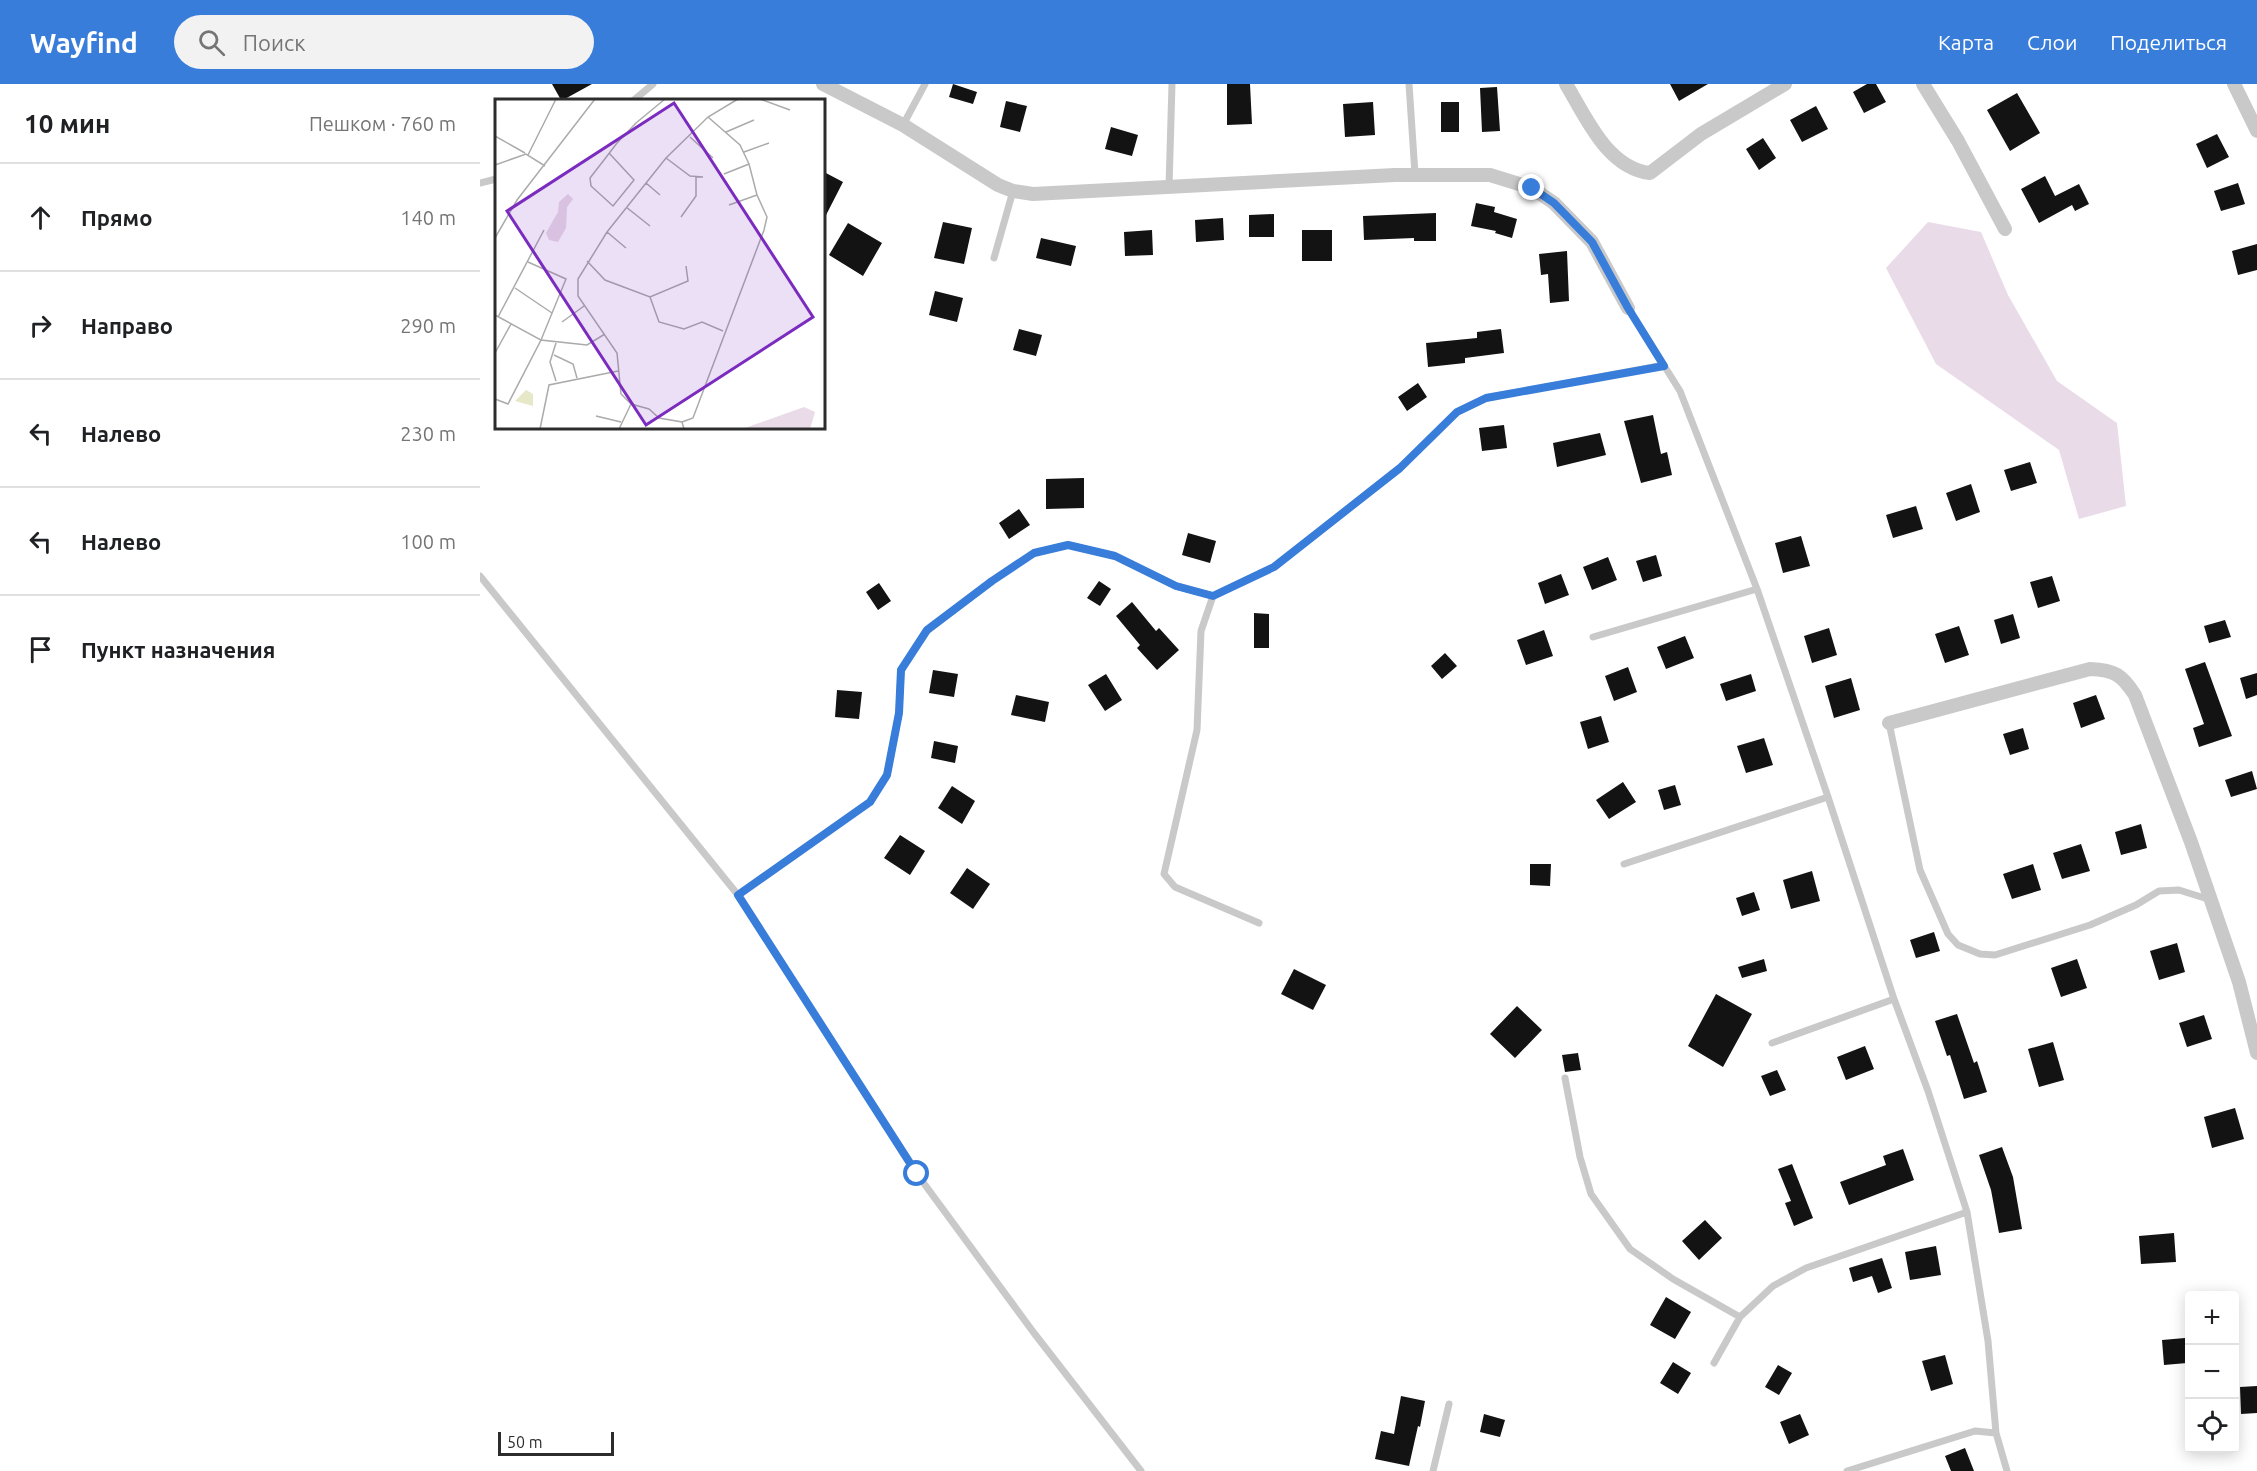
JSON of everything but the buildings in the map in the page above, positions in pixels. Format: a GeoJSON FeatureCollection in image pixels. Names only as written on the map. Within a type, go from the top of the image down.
{"type":"FeatureCollection","features":[{"type":"Feature","properties":{"kind":"street"},"geometry":{"type":"LineString","coordinates":[[823,84],[903,125],[998,185],[1013,191],[1033,194],[1415,174],[1490,175],[1532,188],[1554,203],[1592,242],[1628,308]]}},
{"type":"Feature","properties":{"kind":"street"},"geometry":{"type":"LineString","coordinates":[[1566,84],[1606,148],[1630,168],[1650,173],[1701,134],[1785,84]]}},
{"type":"Feature","properties":{"kind":"street"},"geometry":{"type":"LineString","coordinates":[[1923,84],[1958,141],[2005,229]]}},
{"type":"Feature","properties":{"kind":"street"},"geometry":{"type":"LineString","coordinates":[[2234,84],[2257,131]]}},
{"type":"Feature","properties":{"kind":"street"},"geometry":{"type":"LineString","coordinates":[[1889,723],[2090,669],[2108,670],[2125,680],[2135,696],[2211,900],[2239,982],[2257,1053]]}},
{"type":"Feature","properties":{"kind":"lane"},"geometry":{"type":"LineString","coordinates":[[635,99],[653,84]]}},
{"type":"Feature","properties":{"kind":"lane"},"geometry":{"type":"LineString","coordinates":[[903,125],[925,84]]}},
{"type":"Feature","properties":{"kind":"lane"},"geometry":{"type":"LineString","coordinates":[[1169,187],[1172,84]]}},
{"type":"Feature","properties":{"kind":"lane"},"geometry":{"type":"LineString","coordinates":[[1409,84],[1415,174]]}},
{"type":"Feature","properties":{"kind":"lane"},"geometry":{"type":"LineString","coordinates":[[480,183],[495,179]]}},
{"type":"Feature","properties":{"kind":"lane"},"geometry":{"type":"LineString","coordinates":[[994,258],[1013,191]]}},
{"type":"Feature","properties":{"kind":"lane"},"geometry":{"type":"LineString","coordinates":[[1628,308],[1680,391],[1757,588],[1894,999],[1928,1091],[1967,1212],[1988,1341],[1996,1433],[2007,1471]]}},
{"type":"Feature","properties":{"kind":"lane"},"geometry":{"type":"LineString","coordinates":[[738,895],[870,802],[887,775],[899,713],[901,670],[927,630],[992,581],[1034,553],[1068,545],[1115,556],[1176,586],[1213,596],[1274,567],[1400,468],[1457,412],[1476,402],[1486,398],[1664,366]]}},
{"type":"Feature","properties":{"kind":"lane"},"geometry":{"type":"LineString","coordinates":[[480,576],[738,895],[917,1174],[1034,1333],[1141,1471]]}},
{"type":"Feature","properties":{"kind":"lane"},"geometry":{"type":"LineString","coordinates":[[1593,637],[1757,588]]}},
{"type":"Feature","properties":{"kind":"lane"},"geometry":{"type":"LineString","coordinates":[[1213,596],[1201,631],[1197,730],[1164,874],[1175,887],[1258,923]]}},
{"type":"Feature","properties":{"kind":"lane"},"geometry":{"type":"LineString","coordinates":[[1889,723],[1920,870],[1948,934],[1958,945],[1980,954],[1995,955],[2090,925],[2136,905],[2159,891],[2179,890],[2211,900]]}},
{"type":"Feature","properties":{"kind":"lane"},"geometry":{"type":"LineString","coordinates":[[1624,864],[1828,797]]}},
{"type":"Feature","properties":{"kind":"lane"},"geometry":{"type":"LineString","coordinates":[[1772,1043],[1894,999]]}},
{"type":"Feature","properties":{"kind":"lane"},"geometry":{"type":"LineString","coordinates":[[1565,1078],[1580,1157],[1592,1194],[1630,1250],[1673,1279],[1740,1317]]}},
{"type":"Feature","properties":{"kind":"lane"},"geometry":{"type":"LineString","coordinates":[[1714,1363],[1740,1317],[1773,1286],[1806,1268],[1967,1212]]}},
{"type":"Feature","properties":{"kind":"lane"},"geometry":{"type":"LineString","coordinates":[[1433,1471],[1449,1404]]}},
{"type":"Feature","properties":{"kind":"lane"},"geometry":{"type":"LineString","coordinates":[[1847,1471],[1975,1431],[1996,1433]]}},
{"type":"Feature","properties":{"kind":"shaded area"},"geometry":{"type":"Polygon","coordinates":[[[1928,222],[1981,232],[2008,295],[2057,381],[2117,423],[2126,506],[2079,519],[2059,450],[1936,364],[1886,268],[1928,222]]]}},
{"type":"Feature","properties":{"kind":"route"},"geometry":{"type":"LineString","coordinates":[[917,1174],[738,895],[870,802],[887,775],[899,713],[901,670],[927,630],[992,581],[1034,553],[1068,545],[1115,556],[1176,586],[1213,596],[1274,567],[1400,468],[1457,412],[1486,398],[1664,366],[1628,308],[1592,242],[1554,203],[1532,188]]}}]}
